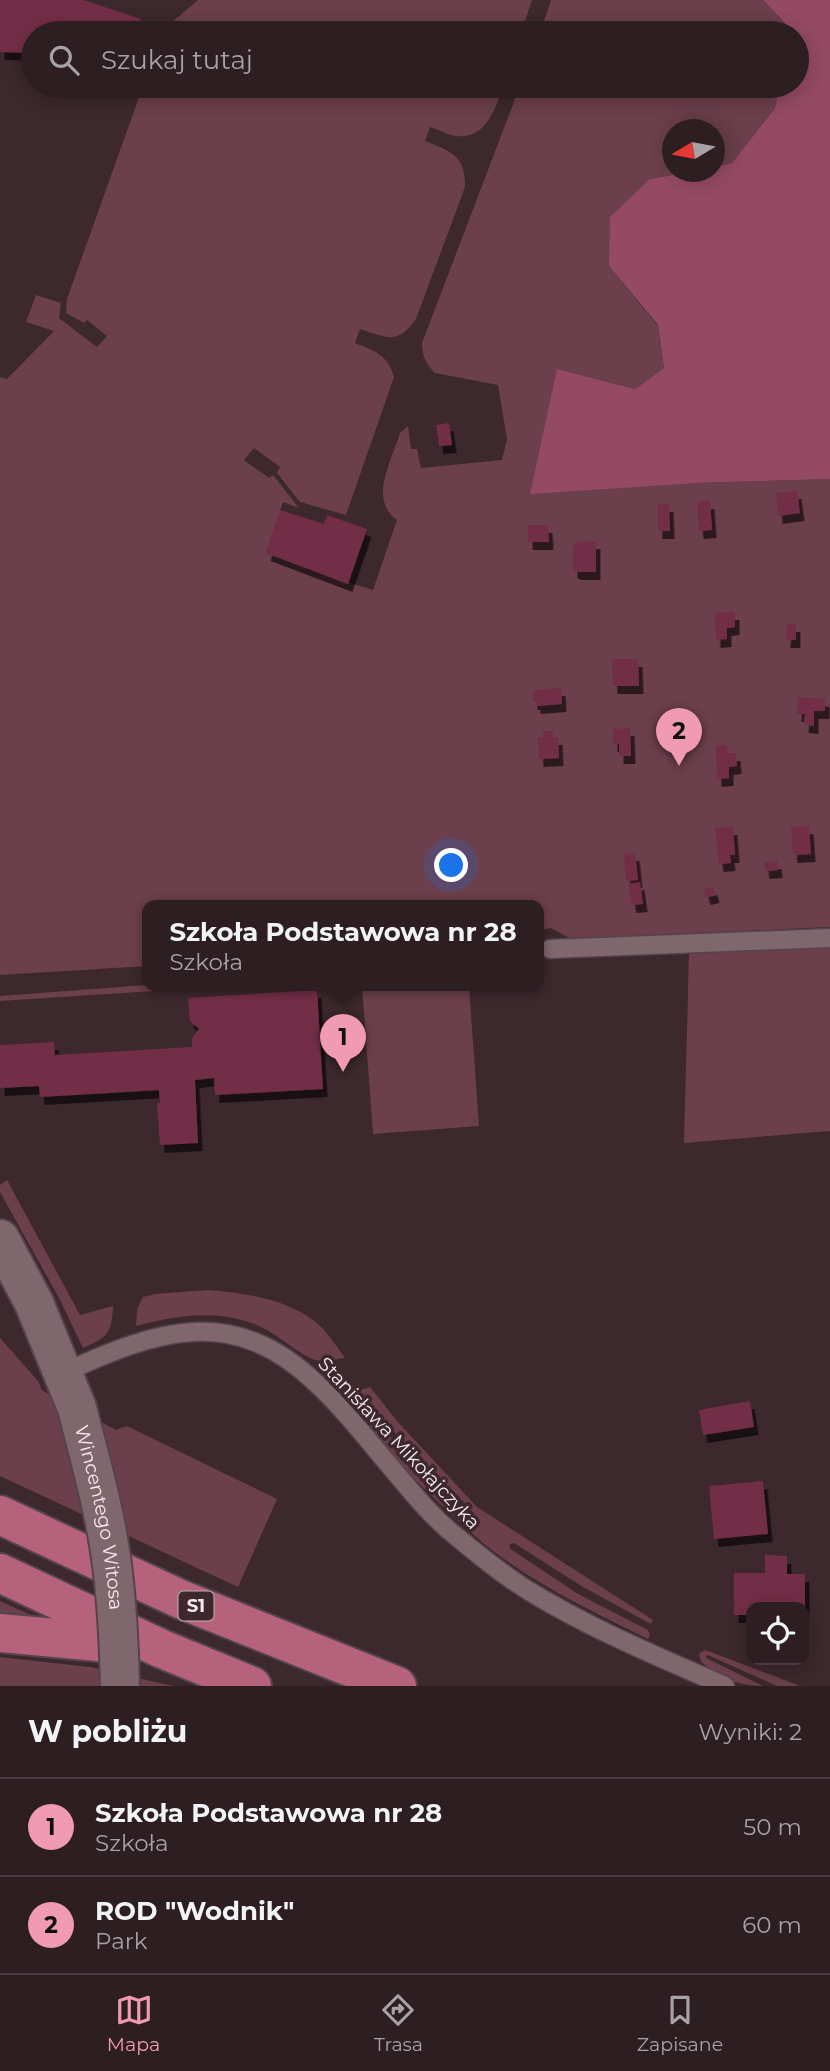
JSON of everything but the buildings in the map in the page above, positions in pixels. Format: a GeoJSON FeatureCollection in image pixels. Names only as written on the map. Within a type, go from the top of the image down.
{"type":"FeatureCollection","features":[{"type":"Feature","properties":{"kind":"highway","name":"S1"},"geometry":{"type":"LineString","coordinates":[[0,1515],[180,1599],[397,1686]]}},
{"type":"Feature","properties":{"kind":"highway"},"geometry":{"type":"LineString","coordinates":[[0,1573],[162,1649],[253,1686]]}},
{"type":"Feature","properties":{"kind":"highway"},"geometry":{"type":"LineString","coordinates":[[0,1633],[162,1649]]}},
{"type":"Feature","properties":{"kind":"street","name":"Wincentego Witosa"},"geometry":{"type":"LineString","coordinates":[[0,1239],[34,1303],[78,1408],[110,1549],[120,1686]]}},
{"type":"Feature","properties":{"kind":"lane"},"geometry":{"type":"LineString","coordinates":[[550,949],[830,938]]}},
{"type":"Feature","properties":{"kind":"lane","name":"Stanisława Mikołajczyka"},"geometry":{"type":"LineString","coordinates":[[63,1373],[128,1345],[158,1336],[186,1332],[214,1331],[242,1336],[268,1347],[317,1384],[424,1505],[453,1534],[492,1566],[528,1591],[573,1616],[725,1686]]}},
{"type":"Feature","properties":{"kind":"shaded area"},"geometry":{"type":"Polygon","coordinates":[[[198,0],[532,0],[525,21],[173,21],[198,0]]]}},
{"type":"Feature","properties":{"kind":"shaded area"},"geometry":{"type":"Polygon","coordinates":[[[551,0],[763,0],[782,21],[544,21],[551,0]]]}},
{"type":"Feature","properties":{"kind":"shaded area"},"geometry":{"type":"Polygon","coordinates":[[[763,0],[830,0],[830,479],[697,483],[530,494],[557,369],[635,389],[664,368],[658,325],[609,266],[610,217],[650,179],[662,177],[662,182],[725,182],[725,165],[732,163],[775,108],[777,98],[809,98],[809,21],[783,21],[763,0]]]}},
{"type":"Feature","properties":{"kind":"shaded area"},"geometry":{"type":"Polygon","coordinates":[[[139,98],[499,98],[487,122],[472,134],[451,135],[430,127],[425,141],[449,152],[460,161],[465,187],[416,319],[397,336],[384,336],[360,329],[355,343],[375,351],[388,364],[394,377],[346,515],[300,502],[277,473],[280,467],[254,448],[244,460],[269,478],[273,475],[299,508],[283,502],[266,553],[308,570],[373,590],[397,520],[388,512],[383,491],[400,433],[408,426],[411,449],[417,449],[421,468],[502,460],[507,439],[498,385],[435,373],[425,360],[422,343],[515,98],[777,98],[775,108],[732,163],[725,165],[725,119],[662,119],[662,177],[650,179],[609,266],[658,326],[664,368],[635,389],[557,369],[697,483],[830,479],[830,927],[571,939],[551,928],[544,929],[544,900],[142,900],[142,966],[0,975],[0,377],[7,379],[54,331],[26,322],[36,295],[61,303],[59,318],[97,347],[107,336],[87,320],[84,323],[66,313],[67,299],[139,98]]]}},
{"type":"Feature","properties":{"kind":"shaded area"},"geometry":{"type":"Polygon","coordinates":[[[830,947],[830,1131],[684,1143],[689,953],[830,947]]]}},
{"type":"Feature","properties":{"kind":"shaded area"},"geometry":{"type":"Polygon","coordinates":[[[142,985],[142,991],[154,991],[0,1001],[0,996],[142,985]]]}},
{"type":"Feature","properties":{"kind":"shaded area"},"geometry":{"type":"Polygon","coordinates":[[[362,991],[469,991],[479,1126],[373,1134],[362,991]]]}},
{"type":"Feature","properties":{"kind":"shaded area"},"geometry":{"type":"Polygon","coordinates":[[[7,1180],[80,1315],[113,1306],[109,1329],[98,1341],[83,1348],[59,1298],[0,1192],[0,1185],[7,1180]]]}},
{"type":"Feature","properties":{"kind":"shaded area"},"geometry":{"type":"Polygon","coordinates":[[[208,1290],[263,1298],[289,1306],[322,1328],[345,1358],[322,1361],[313,1359],[263,1328],[232,1318],[200,1315],[136,1326],[137,1309],[143,1297],[208,1290]]]}},
{"type":"Feature","properties":{"kind":"shaded area"},"geometry":{"type":"Polygon","coordinates":[[[0,1338],[38,1381],[42,1390],[116,1430],[127,1426],[277,1499],[238,1587],[0,1476],[0,1338]]]}},
{"type":"Feature","properties":{"kind":"shaded area"},"geometry":{"type":"Polygon","coordinates":[[[370,1387],[397,1421],[477,1507],[653,1620],[651,1624],[583,1587],[514,1543],[510,1544],[509,1548],[578,1594],[648,1630],[648,1639],[541,1583],[497,1554],[467,1529],[397,1462],[358,1415],[350,1402],[352,1397],[357,1399],[429,1479],[462,1509],[466,1509],[467,1505],[434,1475],[360,1395],[360,1390],[370,1387]]]}},
{"type":"Feature","properties":{"kind":"shaded area"},"geometry":{"type":"Polygon","coordinates":[[[0,1601],[42,1620],[0,1619],[0,1601]]]}},
{"type":"Feature","properties":{"kind":"shaded area"},"geometry":{"type":"Polygon","coordinates":[[[705,1650],[800,1686],[777,1686],[706,1656],[763,1686],[730,1680],[701,1662],[699,1654],[705,1650]]]}},
{"type":"Feature","properties":{"kind":"shaded area"},"geometry":{"type":"Polygon","coordinates":[[[0,1657],[90,1667],[173,1686],[0,1686],[0,1657]]]}},
{"type":"Feature","properties":{"kind":"place","name":"ROD \"Wodnik\""},"geometry":{"type":"Point","coordinates":[679,766]}},
{"type":"Feature","properties":{"kind":"place","name":"Szkoła Podstawowa nr 28"},"geometry":{"type":"Point","coordinates":[343,1072]}}]}
